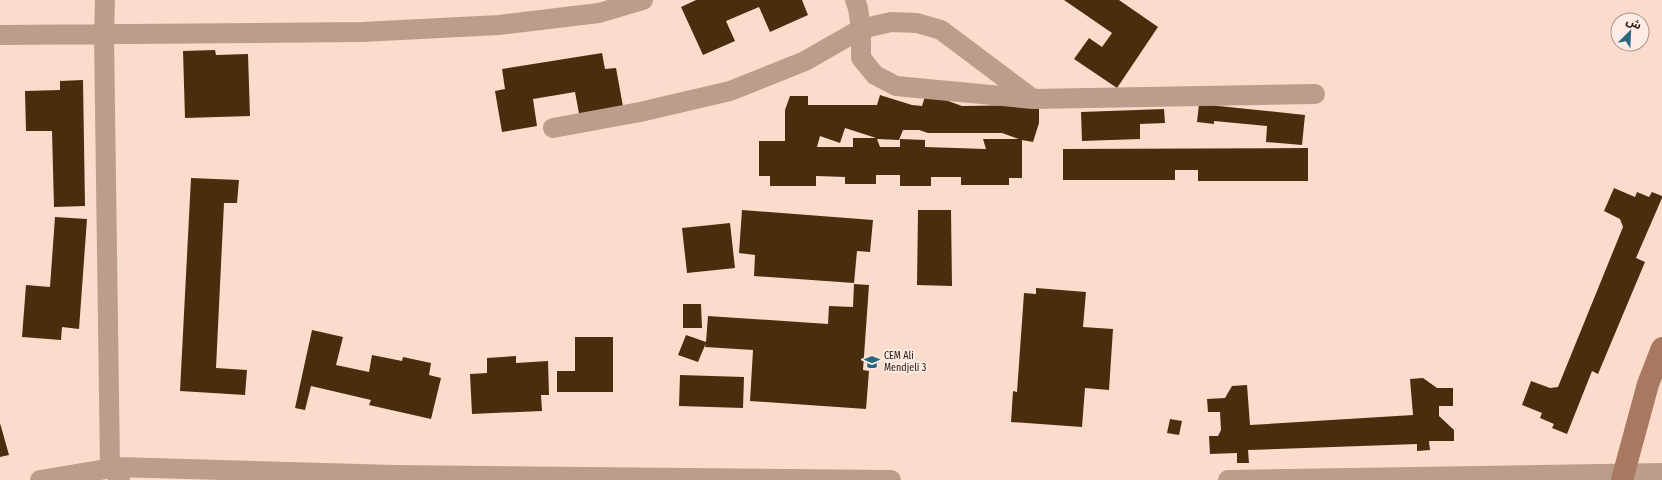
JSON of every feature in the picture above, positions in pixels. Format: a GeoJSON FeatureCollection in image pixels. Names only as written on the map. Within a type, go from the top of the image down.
{"type":"FeatureCollection","features":[{"type":"Feature","properties":{"kind":"main road"},"geometry":{"type":"LineString","coordinates":[[1623,476],[1648,384],[1662,348]]}},
{"type":"Feature","properties":{"kind":"street"},"geometry":{"type":"LineString","coordinates":[[105,0],[104,35],[117,474]]}},
{"type":"Feature","properties":{"kind":"street"},"geometry":{"type":"LineString","coordinates":[[0,34],[104,35],[362,32],[499,25],[599,12],[643,0]]}},
{"type":"Feature","properties":{"kind":"street"},"geometry":{"type":"LineString","coordinates":[[855,0],[858,8],[861,29],[861,58],[875,75],[896,86],[1033,99],[1315,94]]}},
{"type":"Feature","properties":{"kind":"street"},"geometry":{"type":"LineString","coordinates":[[553,128],[640,112],[730,90],[805,61],[861,29],[892,22],[917,23],[941,30],[1033,99]]}},
{"type":"Feature","properties":{"kind":"street"},"geometry":{"type":"LineString","coordinates":[[40,480],[117,474],[126,467],[395,475],[892,480]]}},
{"type":"Feature","properties":{"kind":"street"},"geometry":{"type":"LineString","coordinates":[[265,480],[282,471]]}},
{"type":"Feature","properties":{"kind":"street"},"geometry":{"type":"LineString","coordinates":[[1228,480],[1623,476],[1662,473]]}},
{"type":"Feature","properties":{"kind":"building"},"geometry":{"type":"Polygon","coordinates":[[[696,0],[802,0],[808,15],[770,32],[759,7],[726,21],[735,41],[703,55],[681,7],[696,0]]]}},
{"type":"Feature","properties":{"kind":"building"},"geometry":{"type":"Polygon","coordinates":[[[1064,0],[1119,0],[1158,27],[1117,88],[1074,59],[1089,38],[1102,47],[1112,33],[1064,0]]]}},
{"type":"Feature","properties":{"kind":"building"},"geometry":{"type":"Polygon","coordinates":[[[215,50],[216,55],[248,54],[250,116],[185,118],[183,51],[215,50]]]}},
{"type":"Feature","properties":{"kind":"building"},"geometry":{"type":"Polygon","coordinates":[[[602,53],[605,69],[616,68],[624,112],[580,119],[575,92],[533,99],[537,126],[502,132],[495,91],[505,89],[502,69],[602,53]]]}},
{"type":"Feature","properties":{"kind":"building"},"geometry":{"type":"Polygon","coordinates":[[[83,80],[85,206],[54,207],[52,131],[26,131],[25,91],[60,90],[60,81],[83,80]]]}},
{"type":"Feature","properties":{"kind":"building"},"geometry":{"type":"Polygon","coordinates":[[[926,93],[962,106],[1039,105],[1039,123],[1033,142],[1022,140],[1022,178],[1009,178],[1009,185],[961,185],[961,177],[931,177],[931,186],[900,186],[900,175],[876,175],[876,184],[845,184],[845,177],[816,176],[816,186],[770,186],[770,176],[759,176],[759,141],[785,141],[785,110],[790,96],[808,96],[808,105],[877,105],[880,95],[912,105],[922,106],[926,93]],[[845,128],[840,143],[820,136],[817,147],[853,147],[853,138],[876,138],[845,128]],[[903,130],[899,140],[877,139],[880,147],[900,147],[900,139],[925,140],[925,147],[986,149],[983,139],[1019,139],[1002,133],[928,133],[919,130],[903,130]]]}},
{"type":"Feature","properties":{"kind":"building"},"geometry":{"type":"Polygon","coordinates":[[[1199,104],[1305,115],[1302,145],[1266,142],[1267,126],[1214,121],[1214,124],[1197,122],[1199,104]]]}},
{"type":"Feature","properties":{"kind":"building"},"geometry":{"type":"Polygon","coordinates":[[[1164,109],[1165,123],[1140,124],[1140,139],[1082,141],[1081,112],[1164,109]]]}},
{"type":"Feature","properties":{"kind":"building"},"geometry":{"type":"Polygon","coordinates":[[[1308,148],[1308,181],[1198,181],[1198,170],[1175,170],[1175,180],[1063,180],[1063,149],[1308,148]]]}},
{"type":"Feature","properties":{"kind":"building"},"geometry":{"type":"Polygon","coordinates":[[[191,178],[239,180],[237,203],[224,203],[216,368],[247,370],[245,395],[180,391],[191,178]]]}},
{"type":"Feature","properties":{"kind":"building"},"geometry":{"type":"Polygon","coordinates":[[[1614,188],[1635,197],[1637,192],[1649,197],[1652,192],[1662,196],[1662,198],[1636,258],[1645,262],[1598,374],[1592,371],[1567,434],[1552,428],[1554,424],[1540,418],[1542,413],[1522,405],[1531,381],[1550,388],[1558,387],[1623,227],[1620,219],[1604,211],[1614,188]]]}},
{"type":"Feature","properties":{"kind":"building"},"geometry":{"type":"Polygon","coordinates":[[[742,210],[873,220],[870,252],[857,251],[854,283],[754,276],[755,255],[739,253],[742,210]]]}},
{"type":"Feature","properties":{"kind":"building"},"geometry":{"type":"Polygon","coordinates":[[[918,210],[951,210],[952,286],[917,285],[918,210]]]}},
{"type":"Feature","properties":{"kind":"building"},"geometry":{"type":"Polygon","coordinates":[[[55,217],[87,219],[79,329],[62,327],[61,340],[22,337],[26,285],[50,287],[55,217]]]}},
{"type":"Feature","properties":{"kind":"building"},"geometry":{"type":"Polygon","coordinates":[[[730,223],[735,268],[687,273],[682,228],[730,223]]]}},
{"type":"Feature","properties":{"kind":"building"},"geometry":{"type":"Polygon","coordinates":[[[854,284],[869,285],[863,370],[869,371],[866,409],[750,401],[753,350],[705,347],[706,343],[698,362],[678,355],[686,335],[706,342],[708,316],[828,324],[829,306],[853,307],[854,284]]]}},
{"type":"Feature","properties":{"kind":"building"},"geometry":{"type":"Polygon","coordinates":[[[1036,288],[1086,292],[1083,327],[1113,329],[1109,390],[1085,388],[1082,427],[1011,422],[1013,391],[1017,392],[1024,293],[1036,294],[1036,288]]]}},
{"type":"Feature","properties":{"kind":"building"},"geometry":{"type":"Polygon","coordinates":[[[683,304],[701,304],[702,328],[683,328],[683,304]]]}},
{"type":"Feature","properties":{"kind":"building"},"geometry":{"type":"Polygon","coordinates":[[[312,330],[343,337],[336,365],[369,372],[372,355],[402,361],[403,357],[431,363],[429,375],[441,378],[431,419],[369,405],[371,400],[311,386],[305,410],[295,408],[312,330]]]}},
{"type":"Feature","properties":{"kind":"building"},"geometry":{"type":"Polygon","coordinates":[[[575,337],[613,337],[613,392],[557,392],[557,371],[575,371],[575,337]]]}},
{"type":"Feature","properties":{"kind":"building"},"geometry":{"type":"Polygon","coordinates":[[[516,356],[516,363],[548,361],[549,395],[541,395],[542,411],[472,414],[470,374],[487,373],[487,358],[516,356]]]}},
{"type":"Feature","properties":{"kind":"building"},"geometry":{"type":"Polygon","coordinates":[[[680,375],[744,377],[743,408],[679,406],[680,375]]]}},
{"type":"Feature","properties":{"kind":"building"},"geometry":{"type":"Polygon","coordinates":[[[1423,378],[1437,388],[1453,388],[1453,406],[1439,406],[1439,416],[1454,430],[1454,441],[1429,441],[1430,450],[1417,451],[1417,444],[1248,450],[1249,463],[1237,463],[1237,453],[1210,454],[1209,436],[1218,436],[1221,430],[1220,412],[1208,412],[1207,399],[1225,398],[1232,386],[1247,385],[1250,425],[1413,415],[1410,379],[1423,378]]]}},
{"type":"Feature","properties":{"kind":"building"},"geometry":{"type":"Polygon","coordinates":[[[1170,419],[1182,421],[1179,435],[1167,433],[1170,419]]]}},
{"type":"Feature","properties":{"kind":"building"},"geometry":{"type":"Polygon","coordinates":[[[0,423],[9,455],[0,457],[0,423]]]}},
{"type":"Feature","properties":{"kind":"place","name":"CEM Ali Mendjeli 3"},"geometry":{"type":"Point","coordinates":[872,362]}}]}
